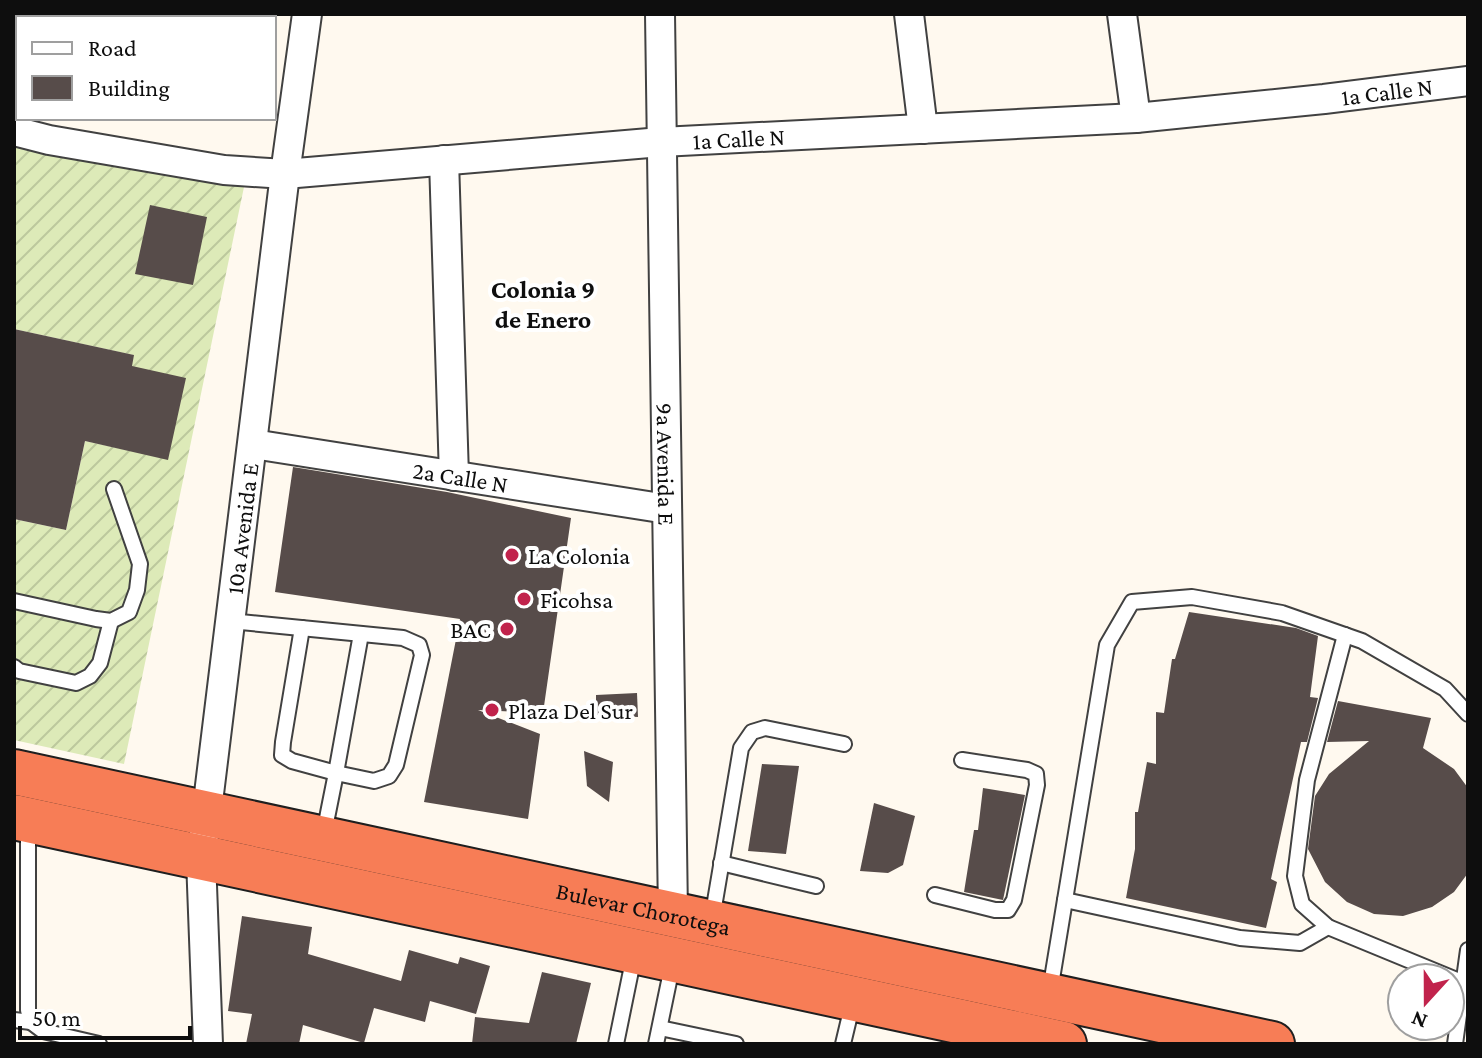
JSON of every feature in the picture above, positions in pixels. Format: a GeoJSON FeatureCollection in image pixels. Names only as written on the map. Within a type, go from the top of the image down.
{"type":"FeatureCollection","features":[{"type":"Feature","properties":{"kind":"highway","name":"Bulevar Chorotega"},"geometry":{"type":"LineString","coordinates":[[14,772],[1272,1044]]}},
{"type":"Feature","properties":{"kind":"highway","name":"Bulevar Chorotega"},"geometry":{"type":"LineString","coordinates":[[21,819],[1060,1044]]}},
{"type":"Feature","properties":{"kind":"street","name":"10a Avenida E"},"geometry":{"type":"LineString","coordinates":[[208,1044],[201,859],[307,14]]}},
{"type":"Feature","properties":{"kind":"street","name":"9a Avenida E"},"geometry":{"type":"LineString","coordinates":[[660,14],[667,509],[692,918]]}},
{"type":"Feature","properties":{"kind":"street"},"geometry":{"type":"LineString","coordinates":[[909,14],[923,129]]}},
{"type":"Feature","properties":{"kind":"street"},"geometry":{"type":"LineString","coordinates":[[1122,14],[1136,118]]}},
{"type":"Feature","properties":{"kind":"street","name":"1a Calle N"},"geometry":{"type":"LineString","coordinates":[[14,131],[49,140],[224,170],[285,174],[661,142],[1136,118],[1468,81]]}},
{"type":"Feature","properties":{"kind":"street"},"geometry":{"type":"LineString","coordinates":[[444,160],[454,476]]}},
{"type":"Feature","properties":{"kind":"street","name":"2a Calle N"},"geometry":{"type":"LineString","coordinates":[[253,444],[667,509]]}},
{"type":"Feature","properties":{"kind":"lane"},"geometry":{"type":"LineString","coordinates":[[14,601],[111,621],[129,612],[137,590],[140,564],[114,489]]}},
{"type":"Feature","properties":{"kind":"lane"},"geometry":{"type":"LineString","coordinates":[[1050,996],[1107,645],[1132,602],[1192,597],[1282,613],[1362,641],[1445,689],[1468,714]]}},
{"type":"Feature","properties":{"kind":"lane"},"geometry":{"type":"LineString","coordinates":[[14,667],[19,671],[76,683],[90,676],[100,663],[111,621]]}},
{"type":"Feature","properties":{"kind":"lane"},"geometry":{"type":"LineString","coordinates":[[230,621],[302,628],[361,634],[403,638],[419,645],[422,655],[396,765],[389,776],[374,781],[292,761],[282,755],[302,628]]}},
{"type":"Feature","properties":{"kind":"lane"},"geometry":{"type":"LineString","coordinates":[[323,838],[361,634]]}},
{"type":"Feature","properties":{"kind":"lane"},"geometry":{"type":"LineString","coordinates":[[1345,635],[1307,780],[1295,876],[1302,904],[1328,927],[1413,962]]}},
{"type":"Feature","properties":{"kind":"lane"},"geometry":{"type":"LineString","coordinates":[[692,918],[721,863],[741,748],[752,732],[765,728],[844,744]]}},
{"type":"Feature","properties":{"kind":"lane"},"geometry":{"type":"LineString","coordinates":[[935,895],[995,910],[1008,910],[1014,900],[1037,785],[1036,774],[962,760]]}},
{"type":"Feature","properties":{"kind":"lane"},"geometry":{"type":"LineString","coordinates":[[21,819],[28,887],[28,1010],[31,1022]]}},
{"type":"Feature","properties":{"kind":"lane"},"geometry":{"type":"LineString","coordinates":[[721,863],[816,886]]}},
{"type":"Feature","properties":{"kind":"lane"},"geometry":{"type":"LineString","coordinates":[[14,908],[28,887]]}},
{"type":"Feature","properties":{"kind":"lane"},"geometry":{"type":"LineString","coordinates":[[1065,900],[1240,938],[1300,943],[1328,927]]}},
{"type":"Feature","properties":{"kind":"lane"},"geometry":{"type":"LineString","coordinates":[[654,955],[660,1028],[656,1044]]}},
{"type":"Feature","properties":{"kind":"lane"},"geometry":{"type":"LineString","coordinates":[[616,1044],[654,955]]}},
{"type":"Feature","properties":{"kind":"lane"},"geometry":{"type":"LineString","coordinates":[[843,1044],[854,999]]}},
{"type":"Feature","properties":{"kind":"lane"},"geometry":{"type":"LineString","coordinates":[[14,1020],[31,1022],[43,1031],[99,1044]]}},
{"type":"Feature","properties":{"kind":"lane"},"geometry":{"type":"LineString","coordinates":[[660,1028],[736,1044]]}},
{"type":"Feature","properties":{"kind":"green space"},"geometry":{"type":"Polygon","coordinates":[[[14,139],[244,187],[124,764],[14,740],[14,519],[66,530],[85,441],[168,459],[131,366],[133,355],[14,329],[14,139]]]}},
{"type":"Feature","properties":{"kind":"building"},"geometry":{"type":"Polygon","coordinates":[[[150,205],[207,217],[193,285],[135,274],[150,205]]]}},
{"type":"Feature","properties":{"kind":"building"},"geometry":{"type":"Polygon","coordinates":[[[14,329],[134,355],[132,366],[186,378],[168,460],[85,441],[66,530],[14,519],[14,329]]]}},
{"type":"Feature","properties":{"kind":"building","name":"Plaza Del Sur"},"geometry":{"type":"Polygon","coordinates":[[[293,467],[447,492],[571,518],[543,713],[478,710],[540,734],[528,819],[424,802],[460,619],[275,592],[293,467]]]}},
{"type":"Feature","properties":{"kind":"building"},"geometry":{"type":"Polygon","coordinates":[[[1189,612],[1296,628],[1318,636],[1310,697],[1318,698],[1307,742],[1301,742],[1271,879],[1277,882],[1266,928],[1126,898],[1135,849],[1135,812],[1138,812],[1147,762],[1156,764],[1156,712],[1164,713],[1172,659],[1175,659],[1189,612]]]}},
{"type":"Feature","properties":{"kind":"building"},"geometry":{"type":"Polygon","coordinates":[[[637,693],[638,717],[596,715],[596,695],[637,693]]]}},
{"type":"Feature","properties":{"kind":"building"},"geometry":{"type":"Polygon","coordinates":[[[1338,701],[1431,718],[1423,748],[1454,769],[1468,788],[1468,873],[1454,892],[1432,907],[1403,916],[1374,914],[1347,902],[1325,882],[1308,849],[1315,796],[1329,774],[1369,741],[1327,742],[1338,701]]]}},
{"type":"Feature","properties":{"kind":"building"},"geometry":{"type":"Polygon","coordinates":[[[584,751],[613,762],[609,802],[587,786],[584,751]]]}},
{"type":"Feature","properties":{"kind":"building"},"geometry":{"type":"Polygon","coordinates":[[[762,764],[799,766],[786,854],[748,851],[762,764]]]}},
{"type":"Feature","properties":{"kind":"building"},"geometry":{"type":"Polygon","coordinates":[[[983,788],[1025,795],[1003,900],[964,892],[974,830],[978,830],[983,788]]]}},
{"type":"Feature","properties":{"kind":"building"},"geometry":{"type":"Polygon","coordinates":[[[874,803],[915,816],[903,865],[888,873],[860,871],[874,803]]]}},
{"type":"Feature","properties":{"kind":"building"},"geometry":{"type":"Polygon","coordinates":[[[242,916],[312,927],[308,954],[401,981],[409,950],[458,964],[460,957],[490,966],[476,1014],[430,1001],[425,1022],[374,1008],[364,1043],[303,1025],[299,1044],[246,1044],[252,1014],[228,1011],[242,916]]]}},
{"type":"Feature","properties":{"kind":"building"},"geometry":{"type":"Polygon","coordinates":[[[542,972],[591,983],[576,1044],[472,1044],[475,1017],[529,1023],[542,972]]]}},
{"type":"Feature","properties":{"kind":"place","name":"La Colonia"},"geometry":{"type":"Point","coordinates":[512,555]}},
{"type":"Feature","properties":{"kind":"place","name":"Ficohsa"},"geometry":{"type":"Point","coordinates":[524,599]}},
{"type":"Feature","properties":{"kind":"place","name":"BAC"},"geometry":{"type":"Point","coordinates":[507,629]}},
{"type":"Feature","properties":{"kind":"place","name":"Plaza Del Sur"},"geometry":{"type":"Point","coordinates":[492,710]}},
{"type":"Feature","properties":{"kind":"district","name":"Colonia 9 de Enero"},"geometry":{"type":"Point","coordinates":[543,304]}}]}
